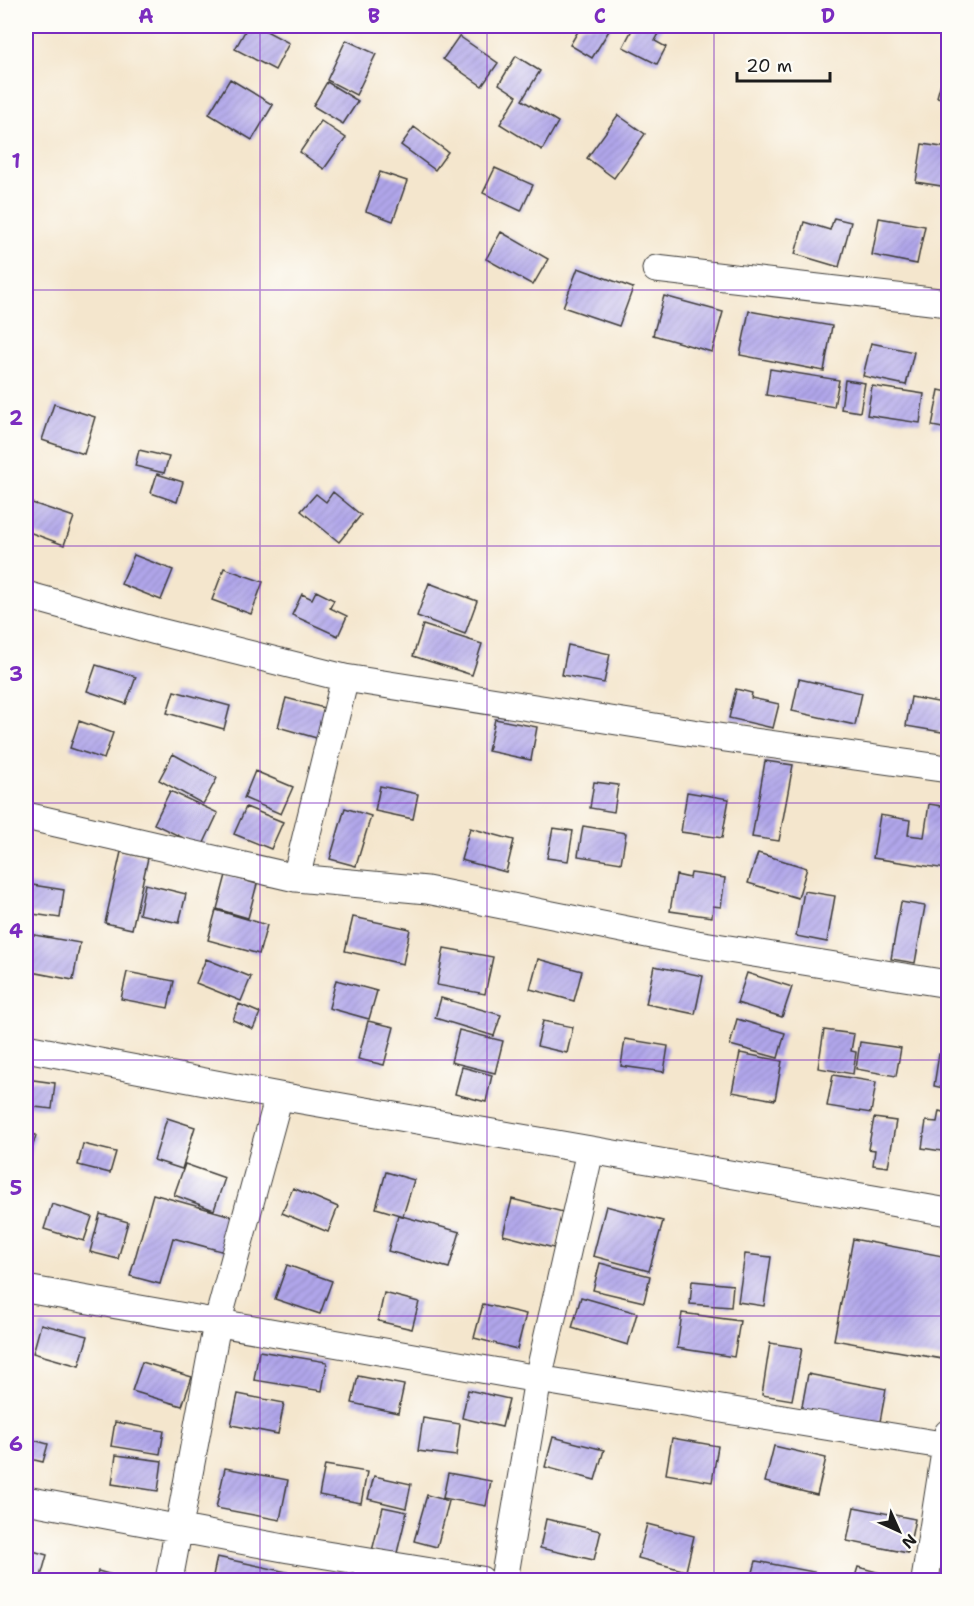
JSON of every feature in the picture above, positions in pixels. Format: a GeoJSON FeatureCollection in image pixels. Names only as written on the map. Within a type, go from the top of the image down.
{"type":"FeatureCollection","features":[{"type":"Feature","properties":{"kind":"street"},"geometry":{"type":"LineString","coordinates":[[656,269],[948,303]]}},
{"type":"Feature","properties":{"kind":"street"},"geometry":{"type":"LineString","coordinates":[[26,595],[156,631],[345,678],[718,737],[948,769]]}},
{"type":"Feature","properties":{"kind":"street"},"geometry":{"type":"LineString","coordinates":[[296,879],[345,678]]}},
{"type":"Feature","properties":{"kind":"street"},"geometry":{"type":"LineString","coordinates":[[26,816],[296,879],[427,890],[697,944],[948,984]]}},
{"type":"Feature","properties":{"kind":"street"},"geometry":{"type":"LineString","coordinates":[[26,1048],[279,1096],[948,1212]]}},
{"type":"Feature","properties":{"kind":"street"},"geometry":{"type":"LineString","coordinates":[[169,1581],[217,1324],[279,1096]]}},
{"type":"Feature","properties":{"kind":"street"},"geometry":{"type":"LineString","coordinates":[[504,1581],[538,1379],[590,1151]]}},
{"type":"Feature","properties":{"kind":"street"},"geometry":{"type":"LineString","coordinates":[[26,1289],[538,1379],[948,1442],[925,1581]]}},
{"type":"Feature","properties":{"kind":"street"},"geometry":{"type":"LineString","coordinates":[[26,1500],[481,1581]]}},
{"type":"Feature","properties":{"kind":"building"},"geometry":{"type":"Polygon","coordinates":[[[248,26],[257,26],[289,43],[275,70],[235,49],[248,26]]]}},
{"type":"Feature","properties":{"kind":"building"},"geometry":{"type":"Polygon","coordinates":[[[581,26],[612,26],[592,58],[570,45],[581,26]]]}},
{"type":"Feature","properties":{"kind":"building"},"geometry":{"type":"Polygon","coordinates":[[[634,26],[663,26],[655,41],[666,47],[657,64],[623,47],[634,26]]]}},
{"type":"Feature","properties":{"kind":"building"},"geometry":{"type":"Polygon","coordinates":[[[459,36],[498,63],[482,86],[443,59],[459,36]]]}},
{"type":"Feature","properties":{"kind":"building"},"geometry":{"type":"Polygon","coordinates":[[[346,40],[376,54],[356,95],[327,80],[346,40]]]}},
{"type":"Feature","properties":{"kind":"building"},"geometry":{"type":"Polygon","coordinates":[[[516,56],[540,71],[522,100],[558,122],[542,150],[500,124],[517,96],[499,84],[516,56]]]}},
{"type":"Feature","properties":{"kind":"building"},"geometry":{"type":"Polygon","coordinates":[[[945,68],[948,69],[948,100],[937,97],[945,68]]]}},
{"type":"Feature","properties":{"kind":"building"},"geometry":{"type":"Polygon","coordinates":[[[230,79],[273,105],[252,140],[209,114],[230,79]]]}},
{"type":"Feature","properties":{"kind":"building"},"geometry":{"type":"Polygon","coordinates":[[[327,82],[358,101],[343,124],[313,106],[327,82]]]}},
{"type":"Feature","properties":{"kind":"building"},"geometry":{"type":"Polygon","coordinates":[[[618,115],[645,134],[614,178],[587,158],[618,115]]]}},
{"type":"Feature","properties":{"kind":"building"},"geometry":{"type":"Polygon","coordinates":[[[321,121],[346,138],[324,169],[300,152],[321,121]]]}},
{"type":"Feature","properties":{"kind":"building"},"geometry":{"type":"Polygon","coordinates":[[[414,127],[448,152],[435,170],[401,145],[414,127]]]}},
{"type":"Feature","properties":{"kind":"building"},"geometry":{"type":"Polygon","coordinates":[[[922,144],[948,148],[948,187],[916,182],[922,144]]]}},
{"type":"Feature","properties":{"kind":"building"},"geometry":{"type":"Polygon","coordinates":[[[495,168],[533,185],[521,211],[483,193],[495,168]]]}},
{"type":"Feature","properties":{"kind":"building"},"geometry":{"type":"Polygon","coordinates":[[[380,172],[407,181],[393,221],[366,211],[380,172]]]}},
{"type":"Feature","properties":{"kind":"building"},"geometry":{"type":"Polygon","coordinates":[[[834,218],[851,222],[839,267],[795,254],[804,222],[830,230],[834,218]]]}},
{"type":"Feature","properties":{"kind":"building"},"geometry":{"type":"Polygon","coordinates":[[[879,218],[925,226],[917,264],[872,255],[879,218]]]}},
{"type":"Feature","properties":{"kind":"building"},"geometry":{"type":"Polygon","coordinates":[[[501,232],[548,259],[533,285],[486,259],[501,232]]]}},
{"type":"Feature","properties":{"kind":"building"},"geometry":{"type":"Polygon","coordinates":[[[578,268],[633,288],[619,326],[563,307],[578,268]]]}},
{"type":"Feature","properties":{"kind":"building"},"geometry":{"type":"Polygon","coordinates":[[[664,296],[723,312],[712,352],[653,335],[664,296]]]}},
{"type":"Feature","properties":{"kind":"building"},"geometry":{"type":"Polygon","coordinates":[[[749,311],[832,326],[824,371],[740,355],[749,311]]]}},
{"type":"Feature","properties":{"kind":"building"},"geometry":{"type":"Polygon","coordinates":[[[871,343],[914,352],[906,385],[863,376],[871,343]]]}},
{"type":"Feature","properties":{"kind":"building"},"geometry":{"type":"Polygon","coordinates":[[[770,369],[839,380],[834,407],[766,395],[770,369]]]}},
{"type":"Feature","properties":{"kind":"building"},"geometry":{"type":"Polygon","coordinates":[[[845,380],[865,383],[860,412],[841,409],[845,380]]]}},
{"type":"Feature","properties":{"kind":"building"},"geometry":{"type":"Polygon","coordinates":[[[872,386],[924,394],[920,423],[867,415],[872,386]]]}},
{"type":"Feature","properties":{"kind":"building"},"geometry":{"type":"Polygon","coordinates":[[[939,390],[948,392],[948,429],[932,426],[939,390]]]}},
{"type":"Feature","properties":{"kind":"building"},"geometry":{"type":"Polygon","coordinates":[[[54,404],[95,417],[84,454],[42,440],[54,404]]]}},
{"type":"Feature","properties":{"kind":"building"},"geometry":{"type":"Polygon","coordinates":[[[139,450],[169,457],[164,473],[135,466],[139,450]]]}},
{"type":"Feature","properties":{"kind":"building"},"geometry":{"type":"Polygon","coordinates":[[[157,474],[183,482],[177,502],[151,493],[157,474]]]}},
{"type":"Feature","properties":{"kind":"building"},"geometry":{"type":"Polygon","coordinates":[[[333,492],[361,515],[339,542],[301,511],[316,494],[326,502],[333,492]]]}},
{"type":"Feature","properties":{"kind":"building"},"geometry":{"type":"Polygon","coordinates":[[[29,502],[74,517],[64,545],[26,531],[26,510],[29,502]]]}},
{"type":"Feature","properties":{"kind":"building"},"geometry":{"type":"Polygon","coordinates":[[[134,555],[173,570],[161,600],[121,584],[134,555]]]}},
{"type":"Feature","properties":{"kind":"building"},"geometry":{"type":"Polygon","coordinates":[[[224,568],[263,582],[251,614],[212,600],[224,568]]]}},
{"type":"Feature","properties":{"kind":"building"},"geometry":{"type":"Polygon","coordinates":[[[429,583],[477,601],[465,634],[417,616],[429,583]]]}},
{"type":"Feature","properties":{"kind":"building"},"geometry":{"type":"Polygon","coordinates":[[[316,591],[334,600],[330,608],[347,616],[338,636],[292,615],[302,594],[312,599],[316,591]]]}},
{"type":"Feature","properties":{"kind":"building"},"geometry":{"type":"Polygon","coordinates":[[[423,625],[482,644],[472,675],[413,656],[423,625]]]}},
{"type":"Feature","properties":{"kind":"building"},"geometry":{"type":"Polygon","coordinates":[[[568,645],[610,654],[604,683],[562,675],[568,645]]]}},
{"type":"Feature","properties":{"kind":"building"},"geometry":{"type":"Polygon","coordinates":[[[96,665],[136,677],[126,704],[87,691],[96,665]]]}},
{"type":"Feature","properties":{"kind":"building"},"geometry":{"type":"Polygon","coordinates":[[[799,679],[862,693],[855,725],[792,711],[799,679]]]}},
{"type":"Feature","properties":{"kind":"building"},"geometry":{"type":"Polygon","coordinates":[[[736,689],[752,693],[751,698],[779,704],[773,728],[729,718],[736,689]]]}},
{"type":"Feature","properties":{"kind":"building"},"geometry":{"type":"Polygon","coordinates":[[[174,691],[230,706],[224,729],[167,713],[174,691]]]}},
{"type":"Feature","properties":{"kind":"building"},"geometry":{"type":"Polygon","coordinates":[[[911,697],[948,704],[948,733],[906,726],[911,697]]]}},
{"type":"Feature","properties":{"kind":"building"},"geometry":{"type":"Polygon","coordinates":[[[286,698],[328,709],[320,739],[278,727],[286,698]]]}},
{"type":"Feature","properties":{"kind":"building"},"geometry":{"type":"Polygon","coordinates":[[[495,719],[537,727],[531,760],[488,751],[495,719]]]}},
{"type":"Feature","properties":{"kind":"building"},"geometry":{"type":"Polygon","coordinates":[[[79,721],[113,733],[104,759],[70,748],[79,721]]]}},
{"type":"Feature","properties":{"kind":"building"},"geometry":{"type":"Polygon","coordinates":[[[173,754],[217,778],[203,804],[159,780],[173,754]]]}},
{"type":"Feature","properties":{"kind":"building"},"geometry":{"type":"Polygon","coordinates":[[[765,761],[793,765],[779,841],[752,837],[765,761]]]}},
{"type":"Feature","properties":{"kind":"building"},"geometry":{"type":"Polygon","coordinates":[[[255,771],[293,787],[281,814],[244,798],[255,771]]]}},
{"type":"Feature","properties":{"kind":"building"},"geometry":{"type":"Polygon","coordinates":[[[594,782],[618,785],[614,812],[590,808],[594,782]]]}},
{"type":"Feature","properties":{"kind":"building"},"geometry":{"type":"Polygon","coordinates":[[[380,786],[418,794],[413,819],[375,811],[380,786]]]}},
{"type":"Feature","properties":{"kind":"building"},"geometry":{"type":"Polygon","coordinates":[[[170,791],[218,813],[202,847],[154,824],[170,791]]]}},
{"type":"Feature","properties":{"kind":"building"},"geometry":{"type":"Polygon","coordinates":[[[687,792],[729,799],[722,838],[681,832],[687,792]]]}},
{"type":"Feature","properties":{"kind":"building"},"geometry":{"type":"Polygon","coordinates":[[[929,804],[948,807],[946,869],[873,858],[880,815],[910,820],[908,835],[924,837],[929,804]]]}},
{"type":"Feature","properties":{"kind":"building"},"geometry":{"type":"Polygon","coordinates":[[[246,807],[283,822],[271,849],[234,834],[246,807]]]}},
{"type":"Feature","properties":{"kind":"building"},"geometry":{"type":"Polygon","coordinates":[[[345,808],[371,816],[356,866],[330,859],[345,808]]]}},
{"type":"Feature","properties":{"kind":"building"},"geometry":{"type":"Polygon","coordinates":[[[583,826],[626,833],[621,863],[578,856],[583,826]]]}},
{"type":"Feature","properties":{"kind":"building"},"geometry":{"type":"Polygon","coordinates":[[[470,828],[514,840],[506,872],[461,860],[470,828]]]}},
{"type":"Feature","properties":{"kind":"building"},"geometry":{"type":"Polygon","coordinates":[[[553,828],[573,831],[568,861],[547,858],[553,828]]]}},
{"type":"Feature","properties":{"kind":"building"},"geometry":{"type":"Polygon","coordinates":[[[121,852],[148,858],[132,929],[105,923],[121,852]]]}},
{"type":"Feature","properties":{"kind":"building"},"geometry":{"type":"Polygon","coordinates":[[[758,853],[807,868],[798,898],[748,883],[758,853]]]}},
{"type":"Feature","properties":{"kind":"building"},"geometry":{"type":"Polygon","coordinates":[[[691,873],[725,878],[721,907],[713,906],[712,917],[670,911],[676,875],[690,878],[691,873]]]}},
{"type":"Feature","properties":{"kind":"building"},"geometry":{"type":"Polygon","coordinates":[[[226,875],[257,884],[248,918],[217,909],[226,875]]]}},
{"type":"Feature","properties":{"kind":"building"},"geometry":{"type":"Polygon","coordinates":[[[26,884],[64,890],[60,918],[26,913],[26,884]]]}},
{"type":"Feature","properties":{"kind":"building"},"geometry":{"type":"Polygon","coordinates":[[[145,884],[186,894],[179,923],[139,914],[145,884]]]}},
{"type":"Feature","properties":{"kind":"building"},"geometry":{"type":"Polygon","coordinates":[[[804,891],[835,896],[827,942],[796,936],[804,891]]]}},
{"type":"Feature","properties":{"kind":"building"},"geometry":{"type":"Polygon","coordinates":[[[901,902],[925,906],[915,963],[891,959],[901,902]]]}},
{"type":"Feature","properties":{"kind":"building"},"geometry":{"type":"Polygon","coordinates":[[[216,910],[267,925],[259,954],[208,940],[216,910]]]}},
{"type":"Feature","properties":{"kind":"building"},"geometry":{"type":"Polygon","coordinates":[[[353,917],[410,929],[403,964],[345,951],[353,917]]]}},
{"type":"Feature","properties":{"kind":"building"},"geometry":{"type":"Polygon","coordinates":[[[29,934],[80,943],[73,980],[26,971],[29,934]]]}},
{"type":"Feature","properties":{"kind":"building"},"geometry":{"type":"Polygon","coordinates":[[[444,948],[493,957],[485,994],[437,985],[444,948]]]}},
{"type":"Feature","properties":{"kind":"building"},"geometry":{"type":"Polygon","coordinates":[[[206,959],[251,977],[241,1001],[196,983],[206,959]]]}},
{"type":"Feature","properties":{"kind":"building"},"geometry":{"type":"Polygon","coordinates":[[[538,959],[582,971],[574,1001],[530,989],[538,959]]]}},
{"type":"Feature","properties":{"kind":"building"},"geometry":{"type":"Polygon","coordinates":[[[654,966],[703,976],[695,1014],[646,1004],[654,966]]]}},
{"type":"Feature","properties":{"kind":"building"},"geometry":{"type":"Polygon","coordinates":[[[127,972],[174,981],[168,1008],[121,999],[127,972]]]}},
{"type":"Feature","properties":{"kind":"building"},"geometry":{"type":"Polygon","coordinates":[[[747,973],[792,987],[782,1017],[737,1003],[747,973]]]}},
{"type":"Feature","properties":{"kind":"building"},"geometry":{"type":"Polygon","coordinates":[[[336,980],[377,991],[369,1019],[329,1008],[336,980]]]}},
{"type":"Feature","properties":{"kind":"building"},"geometry":{"type":"Polygon","coordinates":[[[441,998],[501,1015],[494,1036],[435,1018],[441,998]]]}},
{"type":"Feature","properties":{"kind":"building"},"geometry":{"type":"Polygon","coordinates":[[[239,1004],[260,1013],[253,1029],[233,1020],[239,1004]]]}},
{"type":"Feature","properties":{"kind":"building"},"geometry":{"type":"Polygon","coordinates":[[[737,1019],[785,1033],[778,1058],[730,1045],[737,1019]]]}},
{"type":"Feature","properties":{"kind":"building"},"geometry":{"type":"Polygon","coordinates":[[[368,1021],[394,1027],[384,1065],[358,1059],[368,1021]]]}},
{"type":"Feature","properties":{"kind":"building"},"geometry":{"type":"Polygon","coordinates":[[[543,1021],[573,1027],[567,1053],[537,1046],[543,1021]]]}},
{"type":"Feature","properties":{"kind":"building"},"geometry":{"type":"Polygon","coordinates":[[[459,1030],[503,1041],[495,1073],[451,1062],[459,1030]]]}},
{"type":"Feature","properties":{"kind":"building"},"geometry":{"type":"Polygon","coordinates":[[[824,1030],[854,1034],[851,1051],[856,1052],[853,1074],[818,1068],[824,1030]]]}},
{"type":"Feature","properties":{"kind":"building"},"geometry":{"type":"Polygon","coordinates":[[[625,1039],[668,1046],[664,1072],[621,1066],[625,1039]]]}},
{"type":"Feature","properties":{"kind":"building"},"geometry":{"type":"Polygon","coordinates":[[[860,1042],[901,1048],[896,1076],[856,1069],[860,1042]]]}},
{"type":"Feature","properties":{"kind":"building"},"geometry":{"type":"Polygon","coordinates":[[[740,1053],[782,1061],[775,1100],[732,1092],[740,1053]]]}},
{"type":"Feature","properties":{"kind":"building"},"geometry":{"type":"Polygon","coordinates":[[[939,1054],[948,1055],[948,1089],[934,1086],[939,1054]]]}},
{"type":"Feature","properties":{"kind":"building"},"geometry":{"type":"Polygon","coordinates":[[[462,1067],[492,1075],[486,1102],[455,1094],[462,1067]]]}},
{"type":"Feature","properties":{"kind":"building"},"geometry":{"type":"Polygon","coordinates":[[[833,1075],[876,1082],[871,1113],[827,1106],[833,1075]]]}},
{"type":"Feature","properties":{"kind":"building"},"geometry":{"type":"Polygon","coordinates":[[[26,1079],[55,1083],[52,1109],[26,1106],[26,1079]]]}},
{"type":"Feature","properties":{"kind":"building"},"geometry":{"type":"Polygon","coordinates":[[[939,1111],[948,1113],[948,1152],[922,1148],[926,1121],[937,1122],[939,1111]]]}},
{"type":"Feature","properties":{"kind":"building"},"geometry":{"type":"Polygon","coordinates":[[[167,1118],[195,1127],[182,1169],[154,1160],[167,1118]]]}},
{"type":"Feature","properties":{"kind":"building"},"geometry":{"type":"Polygon","coordinates":[[[874,1118],[896,1121],[888,1167],[873,1165],[875,1150],[868,1149],[874,1118]]]}},
{"type":"Feature","properties":{"kind":"building"},"geometry":{"type":"Polygon","coordinates":[[[26,1132],[36,1135],[26,1169],[26,1132]]]}},
{"type":"Feature","properties":{"kind":"building"},"geometry":{"type":"Polygon","coordinates":[[[83,1144],[116,1152],[110,1173],[78,1165],[83,1144]]]}},
{"type":"Feature","properties":{"kind":"building"},"geometry":{"type":"Polygon","coordinates":[[[185,1164],[225,1178],[214,1210],[174,1195],[185,1164]]]}},
{"type":"Feature","properties":{"kind":"building"},"geometry":{"type":"Polygon","coordinates":[[[386,1172],[414,1180],[403,1216],[376,1208],[386,1172]]]}},
{"type":"Feature","properties":{"kind":"building"},"geometry":{"type":"Polygon","coordinates":[[[293,1188],[338,1207],[328,1232],[282,1213],[293,1188]]]}},
{"type":"Feature","properties":{"kind":"building"},"geometry":{"type":"Polygon","coordinates":[[[153,1194],[235,1217],[225,1252],[173,1238],[160,1284],[130,1276],[153,1194]]]}},
{"type":"Feature","properties":{"kind":"building"},"geometry":{"type":"Polygon","coordinates":[[[512,1199],[563,1212],[554,1248],[503,1235],[512,1199]]]}},
{"type":"Feature","properties":{"kind":"building"},"geometry":{"type":"Polygon","coordinates":[[[52,1204],[92,1217],[84,1241],[44,1229],[52,1204]]]}},
{"type":"Feature","properties":{"kind":"building"},"geometry":{"type":"Polygon","coordinates":[[[606,1206],[663,1221],[649,1271],[593,1256],[606,1206]]]}},
{"type":"Feature","properties":{"kind":"building"},"geometry":{"type":"Polygon","coordinates":[[[100,1214],[128,1222],[118,1259],[90,1252],[100,1214]]]}},
{"type":"Feature","properties":{"kind":"building"},"geometry":{"type":"Polygon","coordinates":[[[398,1215],[460,1232],[449,1268],[388,1251],[398,1215]]]}},
{"type":"Feature","properties":{"kind":"building"},"geometry":{"type":"Polygon","coordinates":[[[853,1239],[948,1257],[948,1360],[834,1340],[853,1239]]]}},
{"type":"Feature","properties":{"kind":"building"},"geometry":{"type":"Polygon","coordinates":[[[745,1254],[771,1257],[764,1306],[738,1302],[745,1254]]]}},
{"type":"Feature","properties":{"kind":"building"},"geometry":{"type":"Polygon","coordinates":[[[600,1263],[650,1276],[644,1302],[593,1290],[600,1263]]]}},
{"type":"Feature","properties":{"kind":"building"},"geometry":{"type":"Polygon","coordinates":[[[287,1265],[332,1281],[320,1314],[275,1299],[287,1265]]]}},
{"type":"Feature","properties":{"kind":"building"},"geometry":{"type":"Polygon","coordinates":[[[692,1281],[733,1285],[731,1307],[690,1304],[692,1281]]]}},
{"type":"Feature","properties":{"kind":"building"},"geometry":{"type":"Polygon","coordinates":[[[384,1293],[419,1302],[412,1329],[378,1321],[384,1293]]]}},
{"type":"Feature","properties":{"kind":"building"},"geometry":{"type":"Polygon","coordinates":[[[581,1297],[637,1313],[628,1345],[572,1328],[581,1297]]]}},
{"type":"Feature","properties":{"kind":"building"},"geometry":{"type":"Polygon","coordinates":[[[483,1304],[526,1314],[517,1349],[474,1338],[483,1304]]]}},
{"type":"Feature","properties":{"kind":"building"},"geometry":{"type":"Polygon","coordinates":[[[682,1313],[740,1321],[734,1357],[677,1348],[682,1313]]]}},
{"type":"Feature","properties":{"kind":"building"},"geometry":{"type":"Polygon","coordinates":[[[41,1324],[88,1336],[79,1366],[33,1353],[41,1324]]]}},
{"type":"Feature","properties":{"kind":"building"},"geometry":{"type":"Polygon","coordinates":[[[770,1343],[802,1348],[792,1400],[762,1395],[770,1343]]]}},
{"type":"Feature","properties":{"kind":"building"},"geometry":{"type":"Polygon","coordinates":[[[259,1351],[327,1362],[322,1391],[254,1380],[259,1351]]]}},
{"type":"Feature","properties":{"kind":"building"},"geometry":{"type":"Polygon","coordinates":[[[142,1362],[192,1377],[182,1406],[132,1391],[142,1362]]]}},
{"type":"Feature","properties":{"kind":"building"},"geometry":{"type":"Polygon","coordinates":[[[808,1374],[886,1389],[879,1427],[801,1412],[808,1374]]]}},
{"type":"Feature","properties":{"kind":"building"},"geometry":{"type":"Polygon","coordinates":[[[358,1376],[404,1385],[398,1413],[352,1403],[358,1376]]]}},
{"type":"Feature","properties":{"kind":"building"},"geometry":{"type":"Polygon","coordinates":[[[468,1390],[509,1399],[502,1427],[462,1418],[468,1390]]]}},
{"type":"Feature","properties":{"kind":"building"},"geometry":{"type":"Polygon","coordinates":[[[238,1394],[284,1403],[278,1434],[231,1425],[238,1394]]]}},
{"type":"Feature","properties":{"kind":"building"},"geometry":{"type":"Polygon","coordinates":[[[423,1418],[460,1424],[456,1456],[418,1451],[423,1418]]]}},
{"type":"Feature","properties":{"kind":"building"},"geometry":{"type":"Polygon","coordinates":[[[115,1422],[164,1431],[160,1454],[111,1446],[115,1422]]]}},
{"type":"Feature","properties":{"kind":"building"},"geometry":{"type":"Polygon","coordinates":[[[553,1437],[604,1450],[595,1480],[545,1467],[553,1437]]]}},
{"type":"Feature","properties":{"kind":"building"},"geometry":{"type":"Polygon","coordinates":[[[26,1438],[48,1444],[43,1462],[26,1458],[26,1438]]]}},
{"type":"Feature","properties":{"kind":"building"},"geometry":{"type":"Polygon","coordinates":[[[672,1438],[718,1446],[712,1482],[666,1474],[672,1438]]]}},
{"type":"Feature","properties":{"kind":"building"},"geometry":{"type":"Polygon","coordinates":[[[774,1446],[826,1458],[817,1495],[765,1482],[774,1446]]]}},
{"type":"Feature","properties":{"kind":"building"},"geometry":{"type":"Polygon","coordinates":[[[116,1455],[162,1461],[158,1491],[112,1484],[116,1455]]]}},
{"type":"Feature","properties":{"kind":"building"},"geometry":{"type":"Polygon","coordinates":[[[325,1465],[367,1472],[361,1503],[319,1495],[325,1465]]]}},
{"type":"Feature","properties":{"kind":"building"},"geometry":{"type":"Polygon","coordinates":[[[225,1468],[288,1480],[280,1520],[216,1508],[225,1468]]]}},
{"type":"Feature","properties":{"kind":"building"},"geometry":{"type":"Polygon","coordinates":[[[448,1473],[491,1481],[486,1506],[443,1498],[448,1473]]]}},
{"type":"Feature","properties":{"kind":"building"},"geometry":{"type":"Polygon","coordinates":[[[374,1476],[411,1484],[406,1508],[368,1499],[374,1476]]]}},
{"type":"Feature","properties":{"kind":"building"},"geometry":{"type":"Polygon","coordinates":[[[427,1495],[449,1501],[437,1547],[414,1541],[427,1495]]]}},
{"type":"Feature","properties":{"kind":"building"},"geometry":{"type":"Polygon","coordinates":[[[383,1507],[407,1512],[396,1557],[372,1551],[383,1507]]]}},
{"type":"Feature","properties":{"kind":"building"},"geometry":{"type":"Polygon","coordinates":[[[854,1507],[915,1519],[908,1553],[847,1541],[854,1507]]]}},
{"type":"Feature","properties":{"kind":"building"},"geometry":{"type":"Polygon","coordinates":[[[546,1519],[601,1531],[594,1560],[540,1548],[546,1519]]]}},
{"type":"Feature","properties":{"kind":"building"},"geometry":{"type":"Polygon","coordinates":[[[647,1524],[694,1536],[686,1571],[638,1558],[647,1524]]]}},
{"type":"Feature","properties":{"kind":"building"},"geometry":{"type":"Polygon","coordinates":[[[26,1549],[47,1555],[40,1580],[26,1579],[26,1549]]]}},
{"type":"Feature","properties":{"kind":"building"},"geometry":{"type":"Polygon","coordinates":[[[217,1557],[287,1572],[285,1580],[212,1580],[217,1557]]]}},
{"type":"Feature","properties":{"kind":"building"},"geometry":{"type":"Polygon","coordinates":[[[756,1561],[819,1573],[818,1580],[751,1580],[756,1561]]]}},
{"type":"Feature","properties":{"kind":"building"},"geometry":{"type":"Polygon","coordinates":[[[858,1567],[907,1580],[854,1580],[858,1567]]]}},
{"type":"Feature","properties":{"kind":"building"},"geometry":{"type":"Polygon","coordinates":[[[98,1571],[130,1580],[96,1580],[98,1571]]]}}]}
